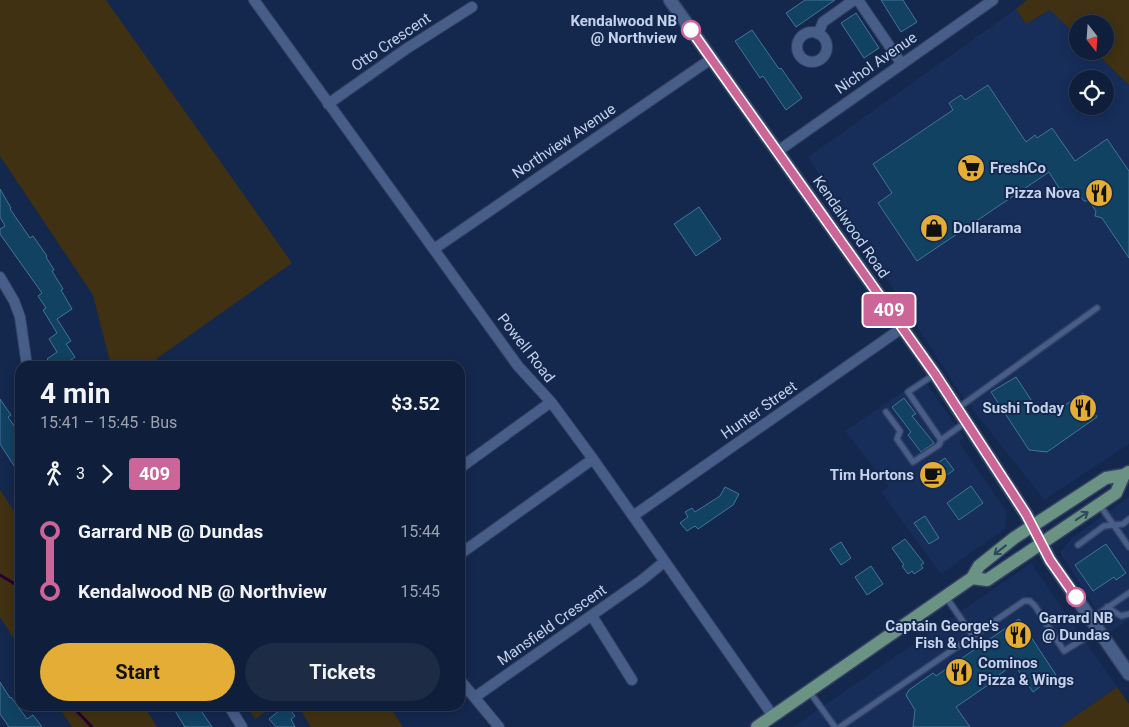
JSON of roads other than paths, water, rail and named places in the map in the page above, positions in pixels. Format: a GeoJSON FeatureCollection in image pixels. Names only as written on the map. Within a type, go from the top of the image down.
{"type":"FeatureCollection","features":[{"type":"Feature","properties":{"kind":"main road"},"geometry":{"type":"LineString","coordinates":[[758,727],[972,578],[979,566],[1032,526],[1106,478],[1126,473]]}},
{"type":"Feature","properties":{"kind":"main road"},"geometry":{"type":"LineString","coordinates":[[972,578],[987,580],[1100,504],[1116,493],[1126,473]]}},
{"type":"Feature","properties":{"kind":"street","name":"Powell Road"},"geometry":{"type":"LineString","coordinates":[[254,0],[518,366],[551,402],[593,459],[773,716]]}},
{"type":"Feature","properties":{"kind":"street","name":"Kendalwood Road"},"geometry":{"type":"LineString","coordinates":[[670,0],[935,374],[1032,526],[1050,560],[1129,674]]}},
{"type":"Feature","properties":{"kind":"street"},"geometry":{"type":"LineString","coordinates":[[818,34],[823,22],[854,0]]}},
{"type":"Feature","properties":{"kind":"street"},"geometry":{"type":"LineString","coordinates":[[858,0],[901,63]]}},
{"type":"Feature","properties":{"kind":"street","name":"Nichol Avenue"},"geometry":{"type":"LineString","coordinates":[[778,151],[993,0]]}},
{"type":"Feature","properties":{"kind":"street","name":"Otto Crescent"},"geometry":{"type":"LineString","coordinates":[[328,104],[406,49],[472,7]]}},
{"type":"Feature","properties":{"kind":"street","name":"Northview Avenue"},"geometry":{"type":"LineString","coordinates":[[434,249],[711,58]]}},
{"type":"Feature","properties":{"kind":"street"},"geometry":{"type":"LineString","coordinates":[[0,277],[14,301],[20,317],[26,361]]}},
{"type":"Feature","properties":{"kind":"street","name":"Hunter Street"},"geometry":{"type":"LineString","coordinates":[[633,516],[902,328]]}},
{"type":"Feature","properties":{"kind":"street"},"geometry":{"type":"LineString","coordinates":[[465,464],[551,402]]}},
{"type":"Feature","properties":{"kind":"street"},"geometry":{"type":"LineString","coordinates":[[465,550],[593,459]]}},
{"type":"Feature","properties":{"kind":"street","name":"Mansfield Crescent"},"geometry":{"type":"LineString","coordinates":[[476,697],[592,616],[664,562]]}},
{"type":"Feature","properties":{"kind":"street"},"geometry":{"type":"LineString","coordinates":[[592,616],[632,680]]}},
{"type":"Feature","properties":{"kind":"street"},"geometry":{"type":"LineString","coordinates":[[465,685],[499,727]]}},
{"type":"Feature","properties":{"kind":"street"},"geometry":{"type":"LineString","coordinates":[[231,711],[242,727]]}},
{"type":"Feature","properties":{"kind":"lane"},"geometry":{"type":"LineString","coordinates":[[958,408],[1097,308]]}},
{"type":"Feature","properties":{"kind":"lane"},"geometry":{"type":"LineString","coordinates":[[935,374],[908,392],[941,440]]}},
{"type":"Feature","properties":{"kind":"lane"},"geometry":{"type":"LineString","coordinates":[[886,412],[900,431],[897,438],[913,462],[939,445],[941,440],[967,422]]}},
{"type":"Feature","properties":{"kind":"lane"},"geometry":{"type":"LineString","coordinates":[[1100,504],[1129,546]]}},
{"type":"Feature","properties":{"kind":"lane"},"geometry":{"type":"LineString","coordinates":[[1078,545],[1104,526],[1123,524],[1129,520]]}},
{"type":"Feature","properties":{"kind":"lane"},"geometry":{"type":"LineString","coordinates":[[1091,619],[1129,593]]}},
{"type":"Feature","properties":{"kind":"lane"},"geometry":{"type":"LineString","coordinates":[[946,597],[973,636]]}},
{"type":"Feature","properties":{"kind":"lane"},"geometry":{"type":"LineString","coordinates":[[840,727],[1024,601],[1030,601],[1034,606],[1064,651],[1098,630]]}},
{"type":"Feature","properties":{"kind":"lane"},"geometry":{"type":"LineString","coordinates":[[1107,607],[1121,616],[1129,614]]}},
{"type":"Feature","properties":{"kind":"lane"},"geometry":{"type":"LineString","coordinates":[[809,691],[835,727]]}},
{"type":"Feature","properties":{"kind":"waterway"},"geometry":{"type":"LineString","coordinates":[[0,575],[15,584]]}},
{"type":"Feature","properties":{"kind":"waterway"},"geometry":{"type":"LineString","coordinates":[[77,711],[92,727]]}},
{"type":"Feature","properties":{"kind":"place","name":"Kendalwood NB @ Northview"},"geometry":{"type":"Point","coordinates":[691,30]}},
{"type":"Feature","properties":{"kind":"place","name":"FreshCo"},"geometry":{"type":"Point","coordinates":[971,168]}},
{"type":"Feature","properties":{"kind":"place","name":"Pizza Nova"},"geometry":{"type":"Point","coordinates":[1099,193]}},
{"type":"Feature","properties":{"kind":"place","name":"Dollarama"},"geometry":{"type":"Point","coordinates":[934,228]}},
{"type":"Feature","properties":{"kind":"place","name":"Sushi Today"},"geometry":{"type":"Point","coordinates":[1083,408]}},
{"type":"Feature","properties":{"kind":"place","name":"Tim Hortons"},"geometry":{"type":"Point","coordinates":[933,475]}},
{"type":"Feature","properties":{"kind":"place","name":"Garrard NB @ Dundas"},"geometry":{"type":"Point","coordinates":[1076,597]}},
{"type":"Feature","properties":{"kind":"place","name":"Captain George's Fish & Chips"},"geometry":{"type":"Point","coordinates":[1018,635]}},
{"type":"Feature","properties":{"kind":"place","name":"Cominos Pizza & Wings"},"geometry":{"type":"Point","coordinates":[959,672]}}]}
